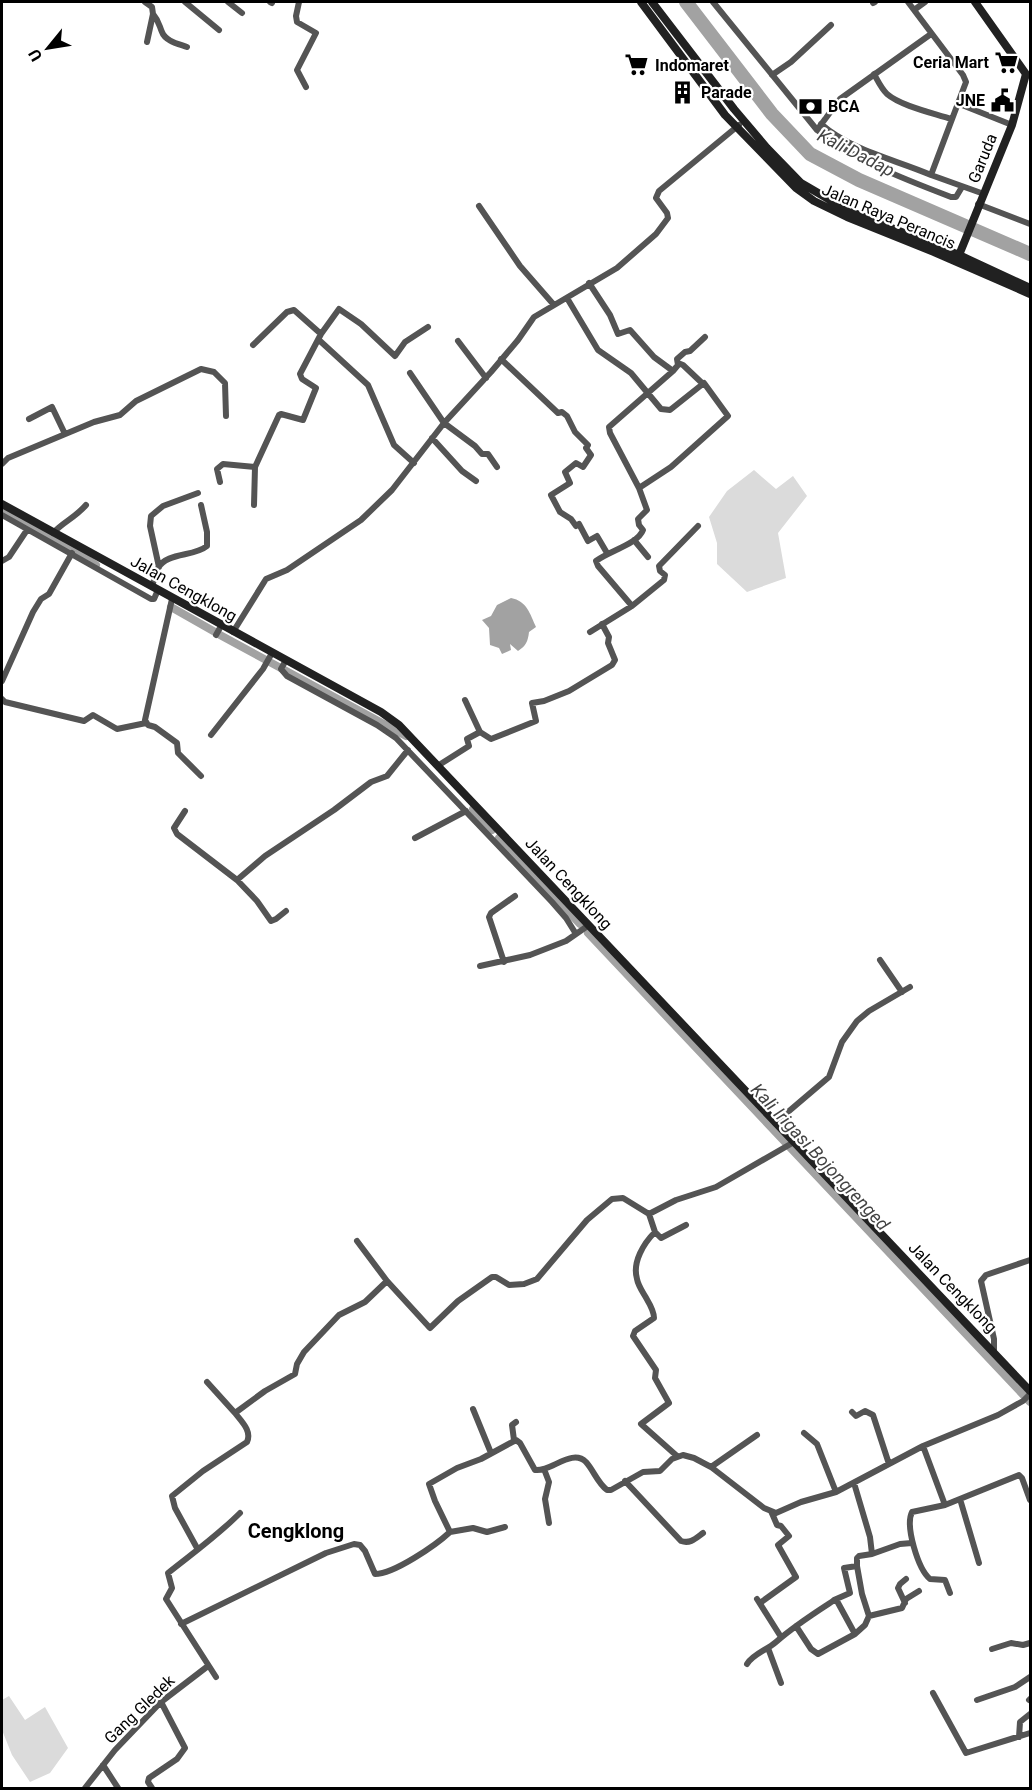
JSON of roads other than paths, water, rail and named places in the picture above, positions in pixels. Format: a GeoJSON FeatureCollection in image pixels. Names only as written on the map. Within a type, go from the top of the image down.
{"type":"FeatureCollection","features":[{"type":"Feature","properties":{"kind":"main road","name":"Jalan Raya Perancis"},"geometry":{"type":"LineString","coordinates":[[641,2],[740,124],[801,183],[849,211],[1030,288]]}},
{"type":"Feature","properties":{"kind":"main road","name":"Jalan Raya Perancis"},"geometry":{"type":"LineString","coordinates":[[652,2],[740,124]]}},
{"type":"Feature","properties":{"kind":"main road"},"geometry":{"type":"LineString","coordinates":[[975,2],[1028,73]]}},
{"type":"Feature","properties":{"kind":"main road","name":"Garuda"},"geometry":{"type":"LineString","coordinates":[[958,258],[1012,125],[1028,73]]}},
{"type":"Feature","properties":{"kind":"main road","name":"Jalan Raya Perancis"},"geometry":{"type":"LineString","coordinates":[[958,258],[1030,294]]}},
{"type":"Feature","properties":{"kind":"main road","name":"Jalan Cengklong"},"geometry":{"type":"LineString","coordinates":[[2,504],[53,533],[61,543],[109,563],[155,592],[233,632],[269,658],[286,661],[381,712],[407,732],[499,831],[582,930],[775,1123],[994,1351],[1028,1396]]}},
{"type":"Feature","properties":{"kind":"street"},"geometry":{"type":"LineString","coordinates":[[145,2],[154,8],[162,33],[166,38],[187,47]]}},
{"type":"Feature","properties":{"kind":"street"},"geometry":{"type":"LineString","coordinates":[[184,2],[219,30]]}},
{"type":"Feature","properties":{"kind":"street"},"geometry":{"type":"LineString","coordinates":[[228,2],[242,13]]}},
{"type":"Feature","properties":{"kind":"street"},"geometry":{"type":"LineString","coordinates":[[299,2],[297,22],[316,33],[297,70],[306,87]]}},
{"type":"Feature","properties":{"kind":"street"},"geometry":{"type":"LineString","coordinates":[[713,2],[772,75],[836,145],[858,157],[951,197],[956,197],[962,187]]}},
{"type":"Feature","properties":{"kind":"street"},"geometry":{"type":"LineString","coordinates":[[908,2],[966,82],[931,175]]}},
{"type":"Feature","properties":{"kind":"street"},"geometry":{"type":"LineString","coordinates":[[914,10],[925,2]]}},
{"type":"Feature","properties":{"kind":"street"},"geometry":{"type":"LineString","coordinates":[[147,42],[154,8]]}},
{"type":"Feature","properties":{"kind":"street"},"geometry":{"type":"LineString","coordinates":[[772,75],[791,62],[831,25]]}},
{"type":"Feature","properties":{"kind":"street"},"geometry":{"type":"LineString","coordinates":[[819,127],[840,99],[931,34]]}},
{"type":"Feature","properties":{"kind":"street"},"geometry":{"type":"LineString","coordinates":[[874,74],[888,95],[951,119]]}},
{"type":"Feature","properties":{"kind":"street"},"geometry":{"type":"LineString","coordinates":[[957,103],[1012,125]]}},
{"type":"Feature","properties":{"kind":"street"},"geometry":{"type":"LineString","coordinates":[[233,632],[266,579],[287,570],[361,520],[392,490],[444,423],[486,378],[534,317],[617,268],[666,223],[668,215],[656,198],[659,191],[740,124]]}},
{"type":"Feature","properties":{"kind":"street"},"geometry":{"type":"LineString","coordinates":[[819,127],[844,141],[984,194]]}},
{"type":"Feature","properties":{"kind":"street"},"geometry":{"type":"LineString","coordinates":[[978,204],[1030,224]]}},
{"type":"Feature","properties":{"kind":"street"},"geometry":{"type":"LineString","coordinates":[[480,206],[520,266],[554,305]]}},
{"type":"Feature","properties":{"kind":"street"},"geometry":{"type":"LineString","coordinates":[[589,283],[610,315],[618,334],[630,330],[654,357],[674,370]]}},
{"type":"Feature","properties":{"kind":"street"},"geometry":{"type":"LineString","coordinates":[[567,298],[598,350],[631,373],[661,409],[670,410],[702,383]]}},
{"type":"Feature","properties":{"kind":"street"},"geometry":{"type":"LineString","coordinates":[[254,505],[255,467],[281,414],[303,420],[316,388],[302,379],[300,374],[320,336],[339,309],[361,324],[395,356],[405,342],[428,327]]}},
{"type":"Feature","properties":{"kind":"street"},"geometry":{"type":"LineString","coordinates":[[253,345],[287,312],[294,310],[368,385],[394,445],[414,463]]}},
{"type":"Feature","properties":{"kind":"street"},"geometry":{"type":"LineString","coordinates":[[632,606],[596,561],[634,540],[642,533],[638,519],[647,510],[609,426],[674,370],[678,363],[677,359],[705,337]]}},
{"type":"Feature","properties":{"kind":"street"},"geometry":{"type":"LineString","coordinates":[[458,341],[486,378]]}},
{"type":"Feature","properties":{"kind":"street"},"geometry":{"type":"LineString","coordinates":[[501,359],[558,413],[562,412],[567,416],[575,432],[588,445],[586,448],[591,455],[586,464],[583,467],[576,463],[565,472],[570,483],[551,495],[560,512],[571,519],[576,526],[579,524],[588,541],[597,536],[607,553]]}},
{"type":"Feature","properties":{"kind":"street"},"geometry":{"type":"LineString","coordinates":[[639,488],[671,467],[728,418],[705,384],[678,363]]}},
{"type":"Feature","properties":{"kind":"street"},"geometry":{"type":"LineString","coordinates":[[2,464],[8,458],[94,422],[120,415],[133,403],[201,369],[214,372],[225,383],[226,416]]}},
{"type":"Feature","properties":{"kind":"street"},"geometry":{"type":"LineString","coordinates":[[410,373],[444,423],[482,454],[488,454],[497,467]]}},
{"type":"Feature","properties":{"kind":"street"},"geometry":{"type":"LineString","coordinates":[[29,419],[52,407],[66,434]]}},
{"type":"Feature","properties":{"kind":"street"},"geometry":{"type":"LineString","coordinates":[[432,438],[462,471],[476,481]]}},
{"type":"Feature","properties":{"kind":"street"},"geometry":{"type":"LineString","coordinates":[[220,482],[217,469],[223,464],[255,467]]}},
{"type":"Feature","properties":{"kind":"street"},"geometry":{"type":"LineString","coordinates":[[2,516],[27,530],[61,543],[72,554],[104,573],[155,592],[159,567],[150,526],[151,516],[163,506],[198,493]]}},
{"type":"Feature","properties":{"kind":"street"},"geometry":{"type":"LineString","coordinates":[[53,533],[59,526],[79,514],[86,505]]}},
{"type":"Feature","properties":{"kind":"street"},"geometry":{"type":"LineString","coordinates":[[159,567],[171,558],[201,550],[207,546],[207,532],[201,506]]}},
{"type":"Feature","properties":{"kind":"street"},"geometry":{"type":"LineString","coordinates":[[590,632],[632,606],[664,580],[665,575],[660,572],[659,566],[698,526]]}},
{"type":"Feature","properties":{"kind":"street"},"geometry":{"type":"LineString","coordinates":[[2,561],[9,557],[27,530]]}},
{"type":"Feature","properties":{"kind":"street"},"geometry":{"type":"LineString","coordinates":[[634,540],[648,557]]}},
{"type":"Feature","properties":{"kind":"street"},"geometry":{"type":"LineString","coordinates":[[2,681],[33,612],[41,599],[48,594],[72,554]]}},
{"type":"Feature","properties":{"kind":"street"},"geometry":{"type":"LineString","coordinates":[[104,573],[109,563]]}},
{"type":"Feature","properties":{"kind":"street"},"geometry":{"type":"LineString","coordinates":[[146,723],[172,599]]}},
{"type":"Feature","properties":{"kind":"street"},"geometry":{"type":"LineString","coordinates":[[465,700],[480,732],[490,739],[536,721],[532,703],[569,691],[612,665],[615,660],[608,643],[609,637],[602,624]]}},
{"type":"Feature","properties":{"kind":"street"},"geometry":{"type":"LineString","coordinates":[[216,636],[221,626]]}},
{"type":"Feature","properties":{"kind":"street"},"geometry":{"type":"LineString","coordinates":[[210,735],[269,658]]}},
{"type":"Feature","properties":{"kind":"street"},"geometry":{"type":"LineString","coordinates":[[286,661],[281,669],[287,676],[377,725],[408,750],[566,918],[582,930],[558,945],[530,956],[480,966]]}},
{"type":"Feature","properties":{"kind":"street"},"geometry":{"type":"LineString","coordinates":[[2,699],[5,702],[84,721],[93,715],[117,729],[146,723],[177,743],[178,753],[201,776]]}},
{"type":"Feature","properties":{"kind":"street"},"geometry":{"type":"LineString","coordinates":[[439,765],[470,746],[467,739],[480,732]]}},
{"type":"Feature","properties":{"kind":"street"},"geometry":{"type":"LineString","coordinates":[[237,880],[265,856],[371,782],[387,776],[408,750]]}},
{"type":"Feature","properties":{"kind":"street"},"geometry":{"type":"LineString","coordinates":[[185,811],[174,828],[177,834],[237,880],[257,901],[271,921],[276,920],[286,911]]}},
{"type":"Feature","properties":{"kind":"street"},"geometry":{"type":"LineString","coordinates":[[415,838],[466,811]]}},
{"type":"Feature","properties":{"kind":"street"},"geometry":{"type":"LineString","coordinates":[[492,838],[499,831]]}},
{"type":"Feature","properties":{"kind":"street"},"geometry":{"type":"LineString","coordinates":[[504,962],[489,917],[515,896]]}},
{"type":"Feature","properties":{"kind":"street"},"geometry":{"type":"LineString","coordinates":[[880,960],[902,992]]}},
{"type":"Feature","properties":{"kind":"street"},"geometry":{"type":"LineString","coordinates":[[775,1123],[829,1077],[842,1042],[857,1021],[869,1011],[910,987]]}},
{"type":"Feature","properties":{"kind":"street"},"geometry":{"type":"LineString","coordinates":[[649,1214],[676,1200],[716,1187],[792,1143]]}},
{"type":"Feature","properties":{"kind":"street"},"geometry":{"type":"LineString","coordinates":[[357,1240],[387,1281],[430,1328],[458,1302],[492,1277],[509,1285],[524,1284],[537,1279],[587,1220],[612,1199],[623,1198],[649,1214],[658,1237],[663,1238],[686,1225]]}},
{"type":"Feature","properties":{"kind":"street"},"geometry":{"type":"LineString","coordinates":[[655,1232],[640,1253],[636,1273],[638,1282],[653,1310],[654,1318],[635,1330],[633,1336],[656,1370],[655,1378],[669,1402],[641,1424],[677,1456]]}},
{"type":"Feature","properties":{"kind":"street"},"geometry":{"type":"LineString","coordinates":[[994,1351],[994,1339],[981,1281],[986,1275],[1030,1260]]}},
{"type":"Feature","properties":{"kind":"street"},"geometry":{"type":"LineString","coordinates":[[235,1413],[265,1391],[295,1374],[297,1364],[304,1352],[339,1315],[365,1302],[387,1281]]}},
{"type":"Feature","properties":{"kind":"street"},"geometry":{"type":"LineString","coordinates":[[197,1548],[175,1508],[172,1496],[203,1471],[247,1442],[249,1437],[235,1413],[207,1382]]}},
{"type":"Feature","properties":{"kind":"street"},"geometry":{"type":"LineString","coordinates":[[514,1440],[520,1443],[536,1470],[544,1470],[576,1457],[586,1463],[607,1490],[643,1472],[660,1471],[677,1456],[688,1456],[711,1467],[770,1511],[776,1513],[793,1504],[836,1492],[922,1446],[998,1415],[1028,1396],[1030,1409]]}},
{"type":"Feature","properties":{"kind":"street"},"geometry":{"type":"LineString","coordinates":[[473,1408],[491,1453]]}},
{"type":"Feature","properties":{"kind":"street"},"geometry":{"type":"LineString","coordinates":[[852,1412],[856,1416],[865,1411],[873,1415],[890,1464]]}},
{"type":"Feature","properties":{"kind":"street"},"geometry":{"type":"LineString","coordinates":[[514,1440],[512,1426],[516,1422]]}},
{"type":"Feature","properties":{"kind":"street"},"geometry":{"type":"LineString","coordinates":[[804,1433],[817,1444],[836,1492]]}},
{"type":"Feature","properties":{"kind":"street"},"geometry":{"type":"LineString","coordinates":[[711,1467],[757,1435]]}},
{"type":"Feature","properties":{"kind":"street"},"geometry":{"type":"LineString","coordinates":[[450,1532],[429,1484],[514,1440]]}},
{"type":"Feature","properties":{"kind":"street"},"geometry":{"type":"LineString","coordinates":[[922,1446],[945,1505]]}},
{"type":"Feature","properties":{"kind":"street"},"geometry":{"type":"LineString","coordinates":[[544,1470],[549,1486],[545,1499],[549,1523]]}},
{"type":"Feature","properties":{"kind":"street"},"geometry":{"type":"LineString","coordinates":[[950,1593],[943,1578],[930,1579],[927,1577],[912,1543],[910,1519],[912,1512],[945,1505],[1019,1475],[1030,1500]]}},
{"type":"Feature","properties":{"kind":"street"},"geometry":{"type":"LineString","coordinates":[[625,1481],[681,1541],[686,1543],[692,1541],[703,1533]]}},
{"type":"Feature","properties":{"kind":"street"},"geometry":{"type":"LineString","coordinates":[[854,1483],[870,1537],[872,1554]]}},
{"type":"Feature","properties":{"kind":"street"},"geometry":{"type":"LineString","coordinates":[[960,1499],[979,1563]]}},
{"type":"Feature","properties":{"kind":"street"},"geometry":{"type":"LineString","coordinates":[[770,1511],[777,1524],[789,1536],[778,1545],[796,1577],[759,1601],[781,1637]]}},
{"type":"Feature","properties":{"kind":"street"},"geometry":{"type":"LineString","coordinates":[[216,1677],[166,1599],[172,1588],[168,1574],[197,1548],[218,1536],[240,1514]]}},
{"type":"Feature","properties":{"kind":"street"},"geometry":{"type":"LineString","coordinates":[[181,1624],[275,1577],[341,1548],[360,1545],[365,1551],[373,1573],[378,1574],[414,1558],[440,1542],[450,1532],[473,1528],[488,1532],[505,1527]]}},
{"type":"Feature","properties":{"kind":"street"},"geometry":{"type":"LineString","coordinates":[[796,1626],[811,1649],[818,1654],[855,1634],[865,1625],[869,1616],[862,1594],[857,1558],[894,1545],[912,1543]]}},
{"type":"Feature","properties":{"kind":"street"},"geometry":{"type":"LineString","coordinates":[[747,1664],[749,1659],[768,1648],[796,1626],[833,1601],[850,1593],[844,1568],[857,1566]]}},
{"type":"Feature","properties":{"kind":"street"},"geometry":{"type":"LineString","coordinates":[[905,1604],[898,1588],[906,1579]]}},
{"type":"Feature","properties":{"kind":"street"},"geometry":{"type":"LineString","coordinates":[[869,1616],[902,1608],[906,1599],[919,1591]]}},
{"type":"Feature","properties":{"kind":"street"},"geometry":{"type":"LineString","coordinates":[[833,1601],[837,1601],[855,1634]]}},
{"type":"Feature","properties":{"kind":"street"},"geometry":{"type":"LineString","coordinates":[[992,1649],[1011,1643],[1018,1645],[1030,1643]]}},
{"type":"Feature","properties":{"kind":"street"},"geometry":{"type":"LineString","coordinates":[[768,1648],[781,1683]]}},
{"type":"Feature","properties":{"kind":"street","name":"Gang Gledek"},"geometry":{"type":"LineString","coordinates":[[85,1788],[161,1702],[208,1666]]}},
{"type":"Feature","properties":{"kind":"street"},"geometry":{"type":"LineString","coordinates":[[977,1700],[1015,1687],[1030,1677]]}},
{"type":"Feature","properties":{"kind":"street"},"geometry":{"type":"LineString","coordinates":[[933,1693],[966,1753],[1030,1733]]}},
{"type":"Feature","properties":{"kind":"street"},"geometry":{"type":"LineString","coordinates":[[152,1788],[148,1782],[149,1778],[177,1759],[185,1748],[161,1702]]}},
{"type":"Feature","properties":{"kind":"street"},"geometry":{"type":"LineString","coordinates":[[1019,1737],[1020,1722],[1030,1714]]}},
{"type":"Feature","properties":{"kind":"street"},"geometry":{"type":"LineString","coordinates":[[103,1765],[118,1788]]}},
{"type":"Feature","properties":{"kind":"waterway","name":"Kali Dadap"},"geometry":{"type":"LineString","coordinates":[[686,2],[772,114],[810,154],[859,180],[1030,254]]}},
{"type":"Feature","properties":{"kind":"waterway","name":"Kali Irigasi Bojongrenged"},"geometry":{"type":"LineString","coordinates":[[2,511],[58,541]]}},
{"type":"Feature","properties":{"kind":"waterway","name":"Kali Irigasi Bojongrenged"},"geometry":{"type":"LineString","coordinates":[[64,544],[96,565]]}},
{"type":"Feature","properties":{"kind":"waterway","name":"Kali Irigasi Bojongrenged"},"geometry":{"type":"LineString","coordinates":[[171,607],[215,632]]}},
{"type":"Feature","properties":{"kind":"waterway","name":"Kali Irigasi Bojongrenged"},"geometry":{"type":"LineString","coordinates":[[220,635],[406,736]]}},
{"type":"Feature","properties":{"kind":"waterway","name":"Kali Irigasi Bojongrenged"},"geometry":{"type":"LineString","coordinates":[[473,809],[492,830]]}},
{"type":"Feature","properties":{"kind":"waterway","name":"Kali Irigasi Bojongrenged"},"geometry":{"type":"LineString","coordinates":[[499,838],[580,924]]}},
{"type":"Feature","properties":{"kind":"waterway","name":"Kali Irigasi Bojongrenged"},"geometry":{"type":"LineString","coordinates":[[588,933],[1030,1402]]}},
{"type":"Feature","properties":{"kind":"place","name":"Ceria Mart"},"geometry":{"type":"Point","coordinates":[1007,62]}},
{"type":"Feature","properties":{"kind":"place","name":"Indomaret"},"geometry":{"type":"Point","coordinates":[637,65]}},
{"type":"Feature","properties":{"kind":"place","name":"Parade"},"geometry":{"type":"Point","coordinates":[683,92]}},
{"type":"Feature","properties":{"kind":"place","name":"JNE"},"geometry":{"type":"Point","coordinates":[1003,100]}},
{"type":"Feature","properties":{"kind":"place","name":"BCA"},"geometry":{"type":"Point","coordinates":[810,106]}},
{"type":"Feature","properties":{"kind":"district","name":"Cengklong"},"geometry":{"type":"Point","coordinates":[296,1531]}}]}
